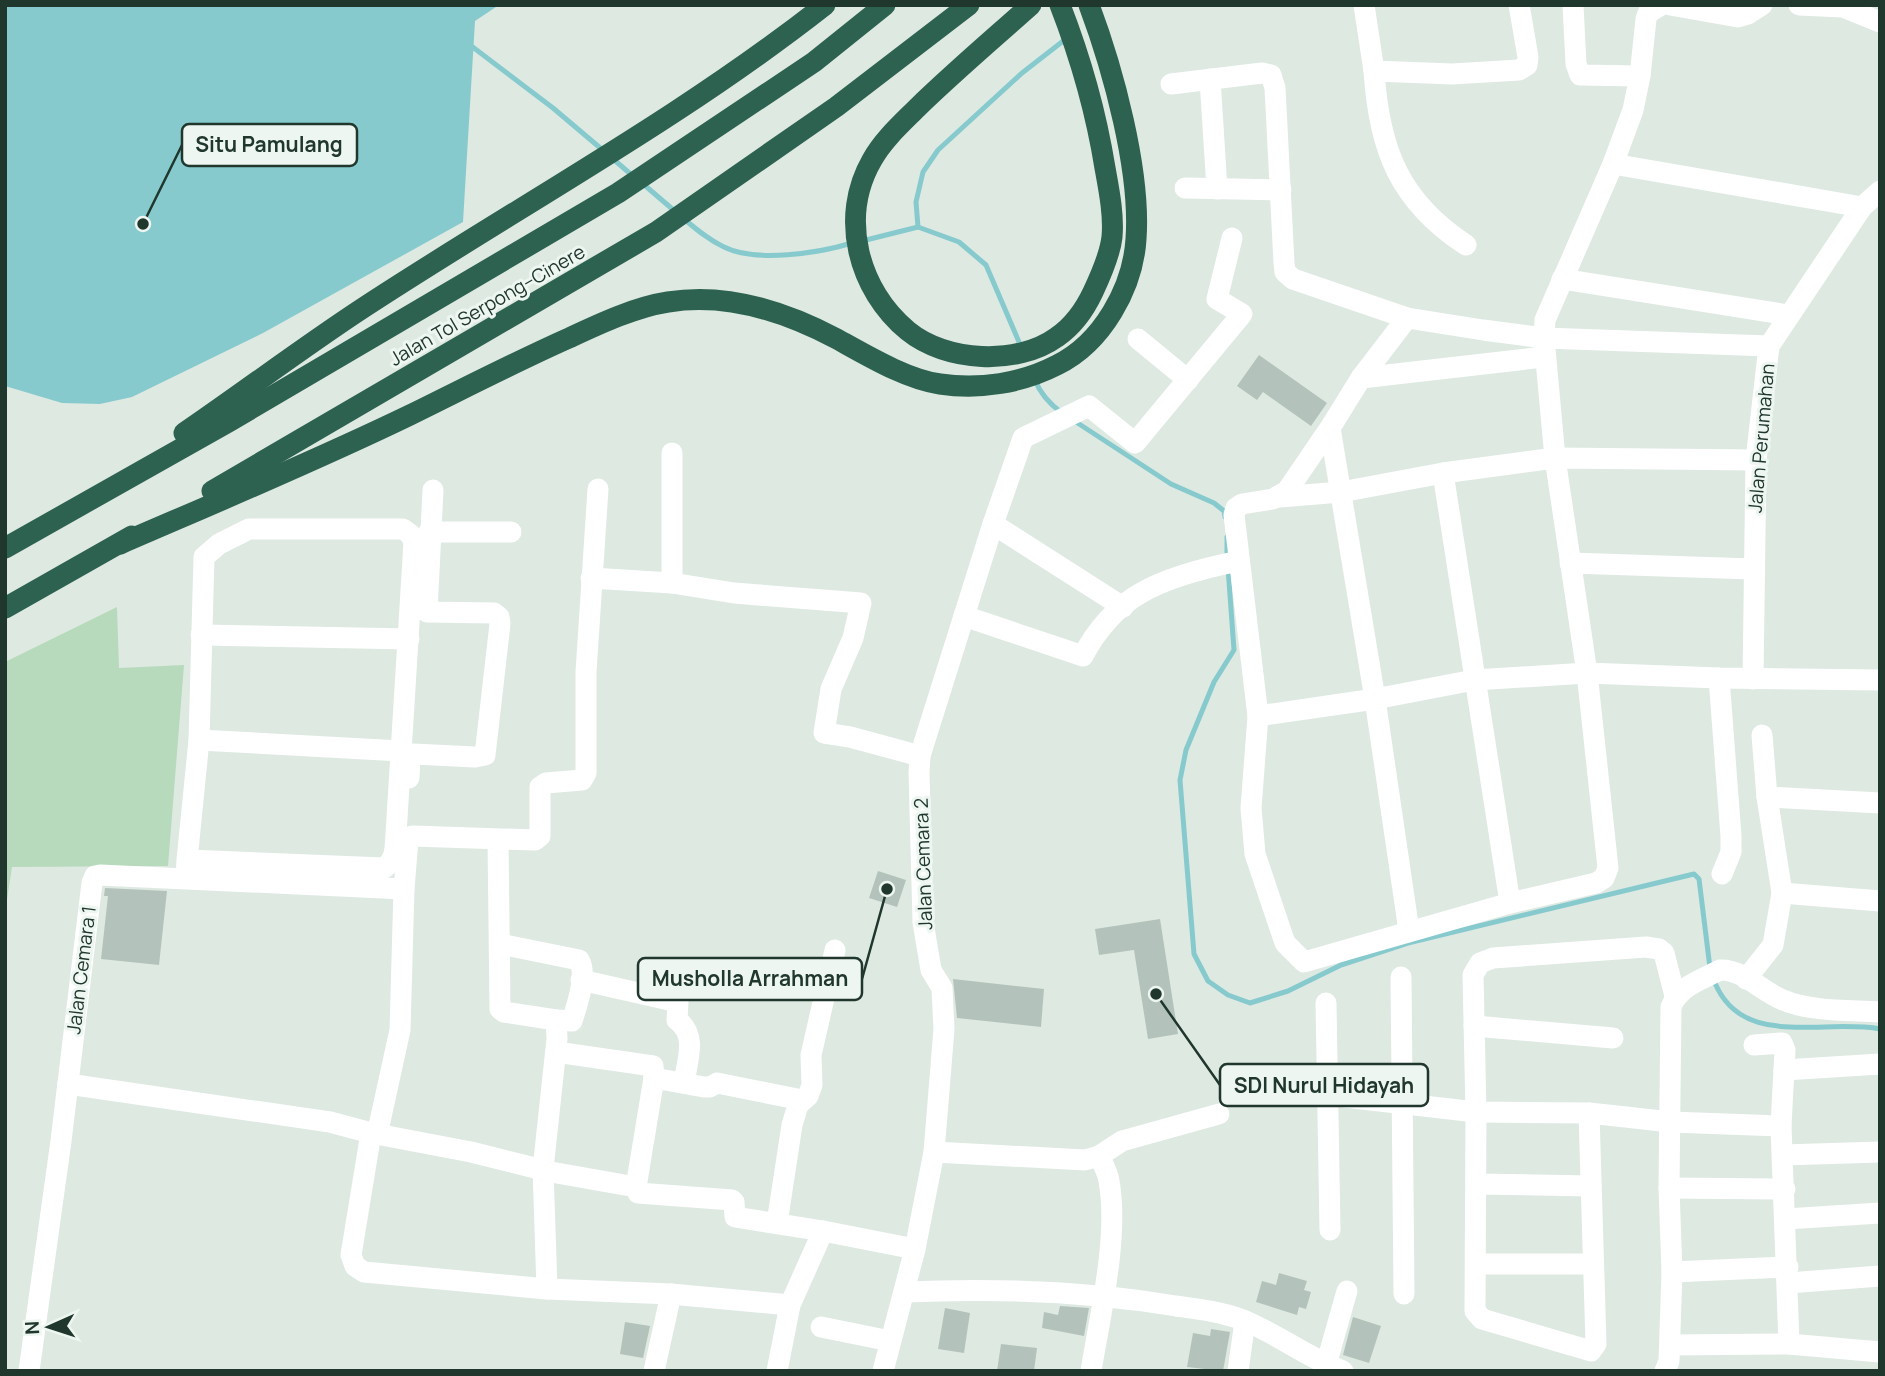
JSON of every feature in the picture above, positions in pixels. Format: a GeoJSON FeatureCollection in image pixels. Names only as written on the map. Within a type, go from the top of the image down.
{"type":"FeatureCollection","features":[{"type":"Feature","properties":{"kind":"highway"},"geometry":{"type":"LineString","coordinates":[[84,504],[362,309],[646,133],[789,34],[825,5]]}},
{"type":"Feature","properties":{"kind":"highway","name":"Jalan Tol Serpong–Cinere"},"geometry":{"type":"LineString","coordinates":[[5,548],[242,414],[618,193],[814,62],[885,5]]}},
{"type":"Feature","properties":{"kind":"highway","name":"Jalan Tol Serpong–Cinere"},"geometry":{"type":"LineString","coordinates":[[5,608],[656,232],[836,107],[970,5]]}},
{"type":"Feature","properties":{"kind":"highway"},"geometry":{"type":"LineString","coordinates":[[1031,5],[929,96],[892,133],[872,160],[859,190],[855,223],[859,261],[879,300],[908,332],[947,352],[989,358],[1025,352],[1057,337],[1084,309],[1101,276],[1112,237],[1109,190],[1094,111],[1078,51],[1060,5]]}},
{"type":"Feature","properties":{"kind":"highway"},"geometry":{"type":"LineString","coordinates":[[120,544],[340,449],[607,321],[668,302],[729,300],[783,314],[886,366],[939,384],[997,385],[1042,373],[1071,358],[1102,328],[1125,289],[1136,241],[1135,187],[1122,116],[1102,39],[1089,5]]}},
{"type":"Feature","properties":{"kind":"street"},"geometry":{"type":"LineString","coordinates":[[1364,5],[1376,103],[1384,141],[1394,167],[1425,211],[1444,230],[1466,244]]}},
{"type":"Feature","properties":{"kind":"street"},"geometry":{"type":"LineString","coordinates":[[1374,71],[1452,74],[1519,70],[1527,65],[1528,57],[1519,5]]}},
{"type":"Feature","properties":{"kind":"street"},"geometry":{"type":"LineString","coordinates":[[1573,5],[1576,64],[1580,75],[1640,76]]}},
{"type":"Feature","properties":{"kind":"street"},"geometry":{"type":"LineString","coordinates":[[1661,5],[1648,13],[1646,19],[1640,76],[1633,110],[1613,164],[1545,320],[1544,347],[1555,458],[1587,673],[1608,868],[1604,878],[1596,883],[1510,903],[1304,962],[1285,943],[1255,854],[1251,830],[1258,716],[1234,515],[1236,508],[1242,504],[1280,497],[1341,492],[1443,473],[1555,458],[1756,460]]}},
{"type":"Feature","properties":{"kind":"street"},"geometry":{"type":"LineString","coordinates":[[1670,5],[1738,17],[1748,15],[1762,5]]}},
{"type":"Feature","properties":{"kind":"street"},"geometry":{"type":"LineString","coordinates":[[1799,5],[1855,8],[1880,22]]}},
{"type":"Feature","properties":{"kind":"street"},"geometry":{"type":"LineString","coordinates":[[1171,84],[1262,73],[1271,75],[1275,88],[1285,272],[1293,278],[1407,318],[1544,347]]}},
{"type":"Feature","properties":{"kind":"street"},"geometry":{"type":"LineString","coordinates":[[1210,79],[1217,189]]}},
{"type":"Feature","properties":{"kind":"street"},"geometry":{"type":"LineString","coordinates":[[1613,164],[1861,207]]}},
{"type":"Feature","properties":{"kind":"street"},"geometry":{"type":"LineString","coordinates":[[1185,188],[1281,190]]}},
{"type":"Feature","properties":{"kind":"street","name":"Jalan Perumahan"},"geometry":{"type":"LineString","coordinates":[[1753,679],[1756,460],[1769,346],[1861,207],[1880,191]]}},
{"type":"Feature","properties":{"kind":"street"},"geometry":{"type":"LineString","coordinates":[[1138,339],[1188,380],[1242,314],[1217,299],[1231,238]]}},
{"type":"Feature","properties":{"kind":"street"},"geometry":{"type":"LineString","coordinates":[[1562,279],[1788,315]]}},
{"type":"Feature","properties":{"kind":"street"},"geometry":{"type":"LineString","coordinates":[[1280,497],[1287,491],[1330,428],[1361,378],[1407,318]]}},
{"type":"Feature","properties":{"kind":"street"},"geometry":{"type":"LineString","coordinates":[[1361,378],[1544,347],[1640,340],[1769,346]]}},
{"type":"Feature","properties":{"kind":"street","name":"Jalan Cemara 2"},"geometry":{"type":"LineString","coordinates":[[883,1371],[915,1250],[934,1152],[944,1029],[942,988],[932,970],[923,922],[920,756],[1023,438],[1074,413],[1135,443],[1188,380]]}},
{"type":"Feature","properties":{"kind":"street"},"geometry":{"type":"LineString","coordinates":[[1330,428],[1375,699],[1409,931]]}},
{"type":"Feature","properties":{"kind":"street"},"geometry":{"type":"LineString","coordinates":[[672,453],[672,583]]}},
{"type":"Feature","properties":{"kind":"street"},"geometry":{"type":"LineString","coordinates":[[1443,473],[1510,903]]}},
{"type":"Feature","properties":{"kind":"street"},"geometry":{"type":"LineString","coordinates":[[408,840],[412,836],[498,840],[538,838],[540,787],[546,783],[582,780],[586,774],[586,672],[598,489]]}},
{"type":"Feature","properties":{"kind":"street"},"geometry":{"type":"LineString","coordinates":[[433,490],[427,612],[494,612],[499,617],[500,624],[485,755],[475,757],[418,753],[410,757],[400,1030],[374,1134],[351,1255],[359,1269],[364,1272],[547,1289],[671,1294],[790,1306]]}},
{"type":"Feature","properties":{"kind":"street"},"geometry":{"type":"LineString","coordinates":[[993,524],[1123,607]]}},
{"type":"Feature","properties":{"kind":"street"},"geometry":{"type":"LineString","coordinates":[[249,529],[403,529],[410,534],[414,542],[410,639],[393,859],[384,868],[187,868],[199,740],[201,635],[204,557],[226,540],[249,529]]}},
{"type":"Feature","properties":{"kind":"street"},"geometry":{"type":"LineString","coordinates":[[429,532],[510,532]]}},
{"type":"Feature","properties":{"kind":"street"},"geometry":{"type":"LineString","coordinates":[[964,616],[1083,656],[1090,642],[1123,607],[1141,593],[1212,567],[1239,561]]}},
{"type":"Feature","properties":{"kind":"street"},"geometry":{"type":"LineString","coordinates":[[1570,563],[1753,569]]}},
{"type":"Feature","properties":{"kind":"street"},"geometry":{"type":"LineString","coordinates":[[591,578],[672,583],[734,593],[861,603],[853,638],[831,689],[824,733],[920,756]]}},
{"type":"Feature","properties":{"kind":"street"},"geometry":{"type":"LineString","coordinates":[[201,635],[410,639]]}},
{"type":"Feature","properties":{"kind":"street"},"geometry":{"type":"LineString","coordinates":[[1258,716],[1375,699],[1474,680],[1587,673],[1880,680]]}},
{"type":"Feature","properties":{"kind":"street"},"geometry":{"type":"LineString","coordinates":[[1719,678],[1731,836],[1731,852],[1722,874]]}},
{"type":"Feature","properties":{"kind":"street"},"geometry":{"type":"LineString","coordinates":[[1746,979],[1773,945],[1782,893],[1767,797],[1762,735]]}},
{"type":"Feature","properties":{"kind":"street"},"geometry":{"type":"LineString","coordinates":[[199,740],[401,751]]}},
{"type":"Feature","properties":{"kind":"street"},"geometry":{"type":"LineString","coordinates":[[1767,797],[1880,803]]}},
{"type":"Feature","properties":{"kind":"street"},"geometry":{"type":"LineString","coordinates":[[498,840],[499,1009],[504,1012],[572,1021],[583,966],[579,960],[500,944]]}},
{"type":"Feature","properties":{"kind":"street","name":"Jalan Cemara 1"},"geometry":{"type":"LineString","coordinates":[[29,1371],[95,876],[187,868],[404,889]]}},
{"type":"Feature","properties":{"kind":"street"},"geometry":{"type":"LineString","coordinates":[[1782,893],[1880,901]]}},
{"type":"Feature","properties":{"kind":"street"},"geometry":{"type":"LineString","coordinates":[[1589,1113],[1596,1344],[1591,1351],[1478,1317],[1475,1311],[1476,1112],[1473,975],[1480,963],[1493,958],[1646,947],[1664,953],[1675,996]]}},
{"type":"Feature","properties":{"kind":"street"},"geometry":{"type":"LineString","coordinates":[[777,1223],[792,1125],[802,1100],[808,1096],[812,1085],[811,1055],[835,950]]}},
{"type":"Feature","properties":{"kind":"street"},"geometry":{"type":"LineString","coordinates":[[1764,958],[1773,994]]}},
{"type":"Feature","properties":{"kind":"street"},"geometry":{"type":"LineString","coordinates":[[1665,1371],[1669,1361],[1672,1272],[1669,1188],[1671,1007],[1675,996],[1712,974],[1736,973],[1783,1000],[1804,1005],[1880,1012]]}},
{"type":"Feature","properties":{"kind":"street"},"geometry":{"type":"LineString","coordinates":[[1401,977],[1400,1103],[1404,1294]]}},
{"type":"Feature","properties":{"kind":"street"},"geometry":{"type":"LineString","coordinates":[[581,980],[678,1002],[677,1020],[688,1031],[690,1040],[684,1083]]}},
{"type":"Feature","properties":{"kind":"street"},"geometry":{"type":"LineString","coordinates":[[1326,1003],[1330,1230]]}},
{"type":"Feature","properties":{"kind":"street"},"geometry":{"type":"LineString","coordinates":[[547,1289],[543,1169],[556,1052],[556,1020]]}},
{"type":"Feature","properties":{"kind":"street"},"geometry":{"type":"LineString","coordinates":[[1474,1026],[1613,1038]]}},
{"type":"Feature","properties":{"kind":"street"},"geometry":{"type":"LineString","coordinates":[[1754,1045],[1782,1044],[1785,1050],[1781,1126],[1789,1344]]}},
{"type":"Feature","properties":{"kind":"street"},"geometry":{"type":"LineString","coordinates":[[556,1052],[653,1066],[654,1078],[636,1186],[638,1193],[734,1200],[734,1217],[823,1231],[915,1250]]}},
{"type":"Feature","properties":{"kind":"street"},"geometry":{"type":"LineString","coordinates":[[1784,1070],[1880,1064]]}},
{"type":"Feature","properties":{"kind":"street"},"geometry":{"type":"LineString","coordinates":[[654,1078],[710,1087],[717,1083],[802,1100]]}},
{"type":"Feature","properties":{"kind":"street"},"geometry":{"type":"LineString","coordinates":[[68,1084],[330,1122],[374,1134],[636,1186]]}},
{"type":"Feature","properties":{"kind":"street"},"geometry":{"type":"LineString","coordinates":[[1327,1095],[1476,1112],[1589,1113],[1671,1122],[1781,1126]]}},
{"type":"Feature","properties":{"kind":"street"},"geometry":{"type":"LineString","coordinates":[[934,1152],[1085,1160],[1099,1156],[1122,1141],[1219,1114]]}},
{"type":"Feature","properties":{"kind":"street"},"geometry":{"type":"LineString","coordinates":[[1783,1155],[1880,1152]]}},
{"type":"Feature","properties":{"kind":"street"},"geometry":{"type":"LineString","coordinates":[[1091,1371],[1104,1297],[1112,1216],[1109,1179],[1099,1156]]}},
{"type":"Feature","properties":{"kind":"street"},"geometry":{"type":"LineString","coordinates":[[1476,1184],[1591,1186]]}},
{"type":"Feature","properties":{"kind":"street"},"geometry":{"type":"LineString","coordinates":[[1669,1188],[1785,1189]]}},
{"type":"Feature","properties":{"kind":"street"},"geometry":{"type":"LineString","coordinates":[[1786,1219],[1880,1213]]}},
{"type":"Feature","properties":{"kind":"street"},"geometry":{"type":"LineString","coordinates":[[777,1371],[790,1306],[823,1231]]}},
{"type":"Feature","properties":{"kind":"street"},"geometry":{"type":"LineString","coordinates":[[1476,1264],[1592,1264]]}},
{"type":"Feature","properties":{"kind":"street"},"geometry":{"type":"LineString","coordinates":[[1672,1272],[1880,1276]]}},
{"type":"Feature","properties":{"kind":"street"},"geometry":{"type":"LineString","coordinates":[[904,1292],[981,1289],[1146,1301],[1201,1310],[1245,1321],[1335,1368],[1347,1291]]}},
{"type":"Feature","properties":{"kind":"street"},"geometry":{"type":"LineString","coordinates":[[654,1371],[671,1294]]}},
{"type":"Feature","properties":{"kind":"street"},"geometry":{"type":"LineString","coordinates":[[1238,1371],[1245,1321]]}},
{"type":"Feature","properties":{"kind":"street"},"geometry":{"type":"LineString","coordinates":[[821,1327],[890,1341]]}},
{"type":"Feature","properties":{"kind":"street"},"geometry":{"type":"LineString","coordinates":[[1670,1345],[1789,1344],[1880,1352]]}},
{"type":"Feature","properties":{"kind":"green space"},"geometry":{"type":"Polygon","coordinates":[[[117,607],[119,668],[184,665],[168,866],[12,867],[5,913],[5,662],[117,607]]]}},
{"type":"Feature","properties":{"kind":"water"},"geometry":{"type":"Polygon","coordinates":[[[5,5],[499,5],[475,21],[463,222],[263,333],[132,397],[100,404],[62,403],[5,386],[5,5]]]}},
{"type":"Feature","properties":{"kind":"building"},"geometry":{"type":"Polygon","coordinates":[[[1259,355],[1327,403],[1311,426],[1263,392],[1257,400],[1237,386],[1259,355]]]}},
{"type":"Feature","properties":{"kind":"building"},"geometry":{"type":"Polygon","coordinates":[[[878,871],[906,880],[897,907],[869,898],[878,871]]]}},
{"type":"Feature","properties":{"kind":"building"},"geometry":{"type":"Polygon","coordinates":[[[105,888],[167,891],[159,965],[101,959],[108,896],[104,896],[105,888]]]}},
{"type":"Feature","properties":{"kind":"building"},"geometry":{"type":"Polygon","coordinates":[[[1160,919],[1178,1034],[1148,1039],[1134,950],[1099,955],[1095,929],[1160,919]]]}},
{"type":"Feature","properties":{"kind":"building"},"geometry":{"type":"Polygon","coordinates":[[[953,979],[1044,989],[1041,1027],[957,1018],[953,979]]]}},
{"type":"Feature","properties":{"kind":"building"},"geometry":{"type":"Polygon","coordinates":[[[1279,1273],[1307,1281],[1304,1290],[1311,1292],[1306,1309],[1299,1307],[1297,1315],[1256,1302],[1262,1281],[1276,1285],[1279,1273]]]}},
{"type":"Feature","properties":{"kind":"building"},"geometry":{"type":"Polygon","coordinates":[[[1060,1306],[1089,1308],[1084,1336],[1042,1328],[1044,1312],[1058,1315],[1060,1306]]]}},
{"type":"Feature","properties":{"kind":"building"},"geometry":{"type":"Polygon","coordinates":[[[945,1308],[970,1313],[964,1353],[938,1349],[945,1308]]]}},
{"type":"Feature","properties":{"kind":"building"},"geometry":{"type":"Polygon","coordinates":[[[1353,1317],[1381,1326],[1369,1363],[1343,1355],[1353,1317]]]}},
{"type":"Feature","properties":{"kind":"building"},"geometry":{"type":"Polygon","coordinates":[[[625,1322],[650,1326],[643,1358],[620,1354],[625,1322]]]}},
{"type":"Feature","properties":{"kind":"building"},"geometry":{"type":"Polygon","coordinates":[[[1211,1329],[1230,1332],[1223,1371],[1187,1367],[1193,1333],[1210,1336],[1211,1329]]]}},
{"type":"Feature","properties":{"kind":"building"},"geometry":{"type":"Polygon","coordinates":[[[1001,1344],[1037,1348],[1034,1371],[997,1371],[1001,1344]]]}},
{"type":"Feature","properties":{"kind":"waterway"},"geometry":{"type":"LineString","coordinates":[[918,227],[916,202],[923,172],[938,150],[1022,73],[1067,38]]}},
{"type":"Feature","properties":{"kind":"waterway"},"geometry":{"type":"LineString","coordinates":[[470,45],[553,108],[605,152]]}},
{"type":"Feature","properties":{"kind":"waterway"},"geometry":{"type":"LineString","coordinates":[[612,158],[634,177]]}},
{"type":"Feature","properties":{"kind":"waterway"},"geometry":{"type":"LineString","coordinates":[[642,183],[677,213]]}},
{"type":"Feature","properties":{"kind":"waterway"},"geometry":{"type":"LineString","coordinates":[[684,219],[719,244],[753,255],[805,253],[852,243]]}},
{"type":"Feature","properties":{"kind":"waterway"},"geometry":{"type":"LineString","coordinates":[[862,241],[918,227],[959,242],[986,265],[1022,349]]}},
{"type":"Feature","properties":{"kind":"waterway"},"geometry":{"type":"LineString","coordinates":[[1035,380],[1046,398],[1062,413]]}},
{"type":"Feature","properties":{"kind":"waterway"},"geometry":{"type":"LineString","coordinates":[[1073,420],[1171,484],[1214,503],[1224,511],[1225,517]]}},
{"type":"Feature","properties":{"kind":"waterway"},"geometry":{"type":"LineString","coordinates":[[1227,537],[1227,559]]}},
{"type":"Feature","properties":{"kind":"waterway"},"geometry":{"type":"LineString","coordinates":[[1228,568],[1234,650],[1214,682],[1186,750],[1180,780],[1194,954],[1208,981],[1228,995],[1250,1003],[1288,991],[1341,965],[1408,943],[1694,874],[1699,879],[1710,968]]}},
{"type":"Feature","properties":{"kind":"waterway"},"geometry":{"type":"LineString","coordinates":[[1713,978],[1725,1001],[1742,1015],[1762,1023],[1784,1027],[1880,1029]]}},
{"type":"Feature","properties":{"kind":"place","name":"Situ Pamulang"},"geometry":{"type":"Point","coordinates":[143,224]}},
{"type":"Feature","properties":{"kind":"place","name":"Musholla Arrahman"},"geometry":{"type":"Point","coordinates":[887,889]}},
{"type":"Feature","properties":{"kind":"place","name":"SDI Nurul Hidayah"},"geometry":{"type":"Point","coordinates":[1156,994]}}]}
